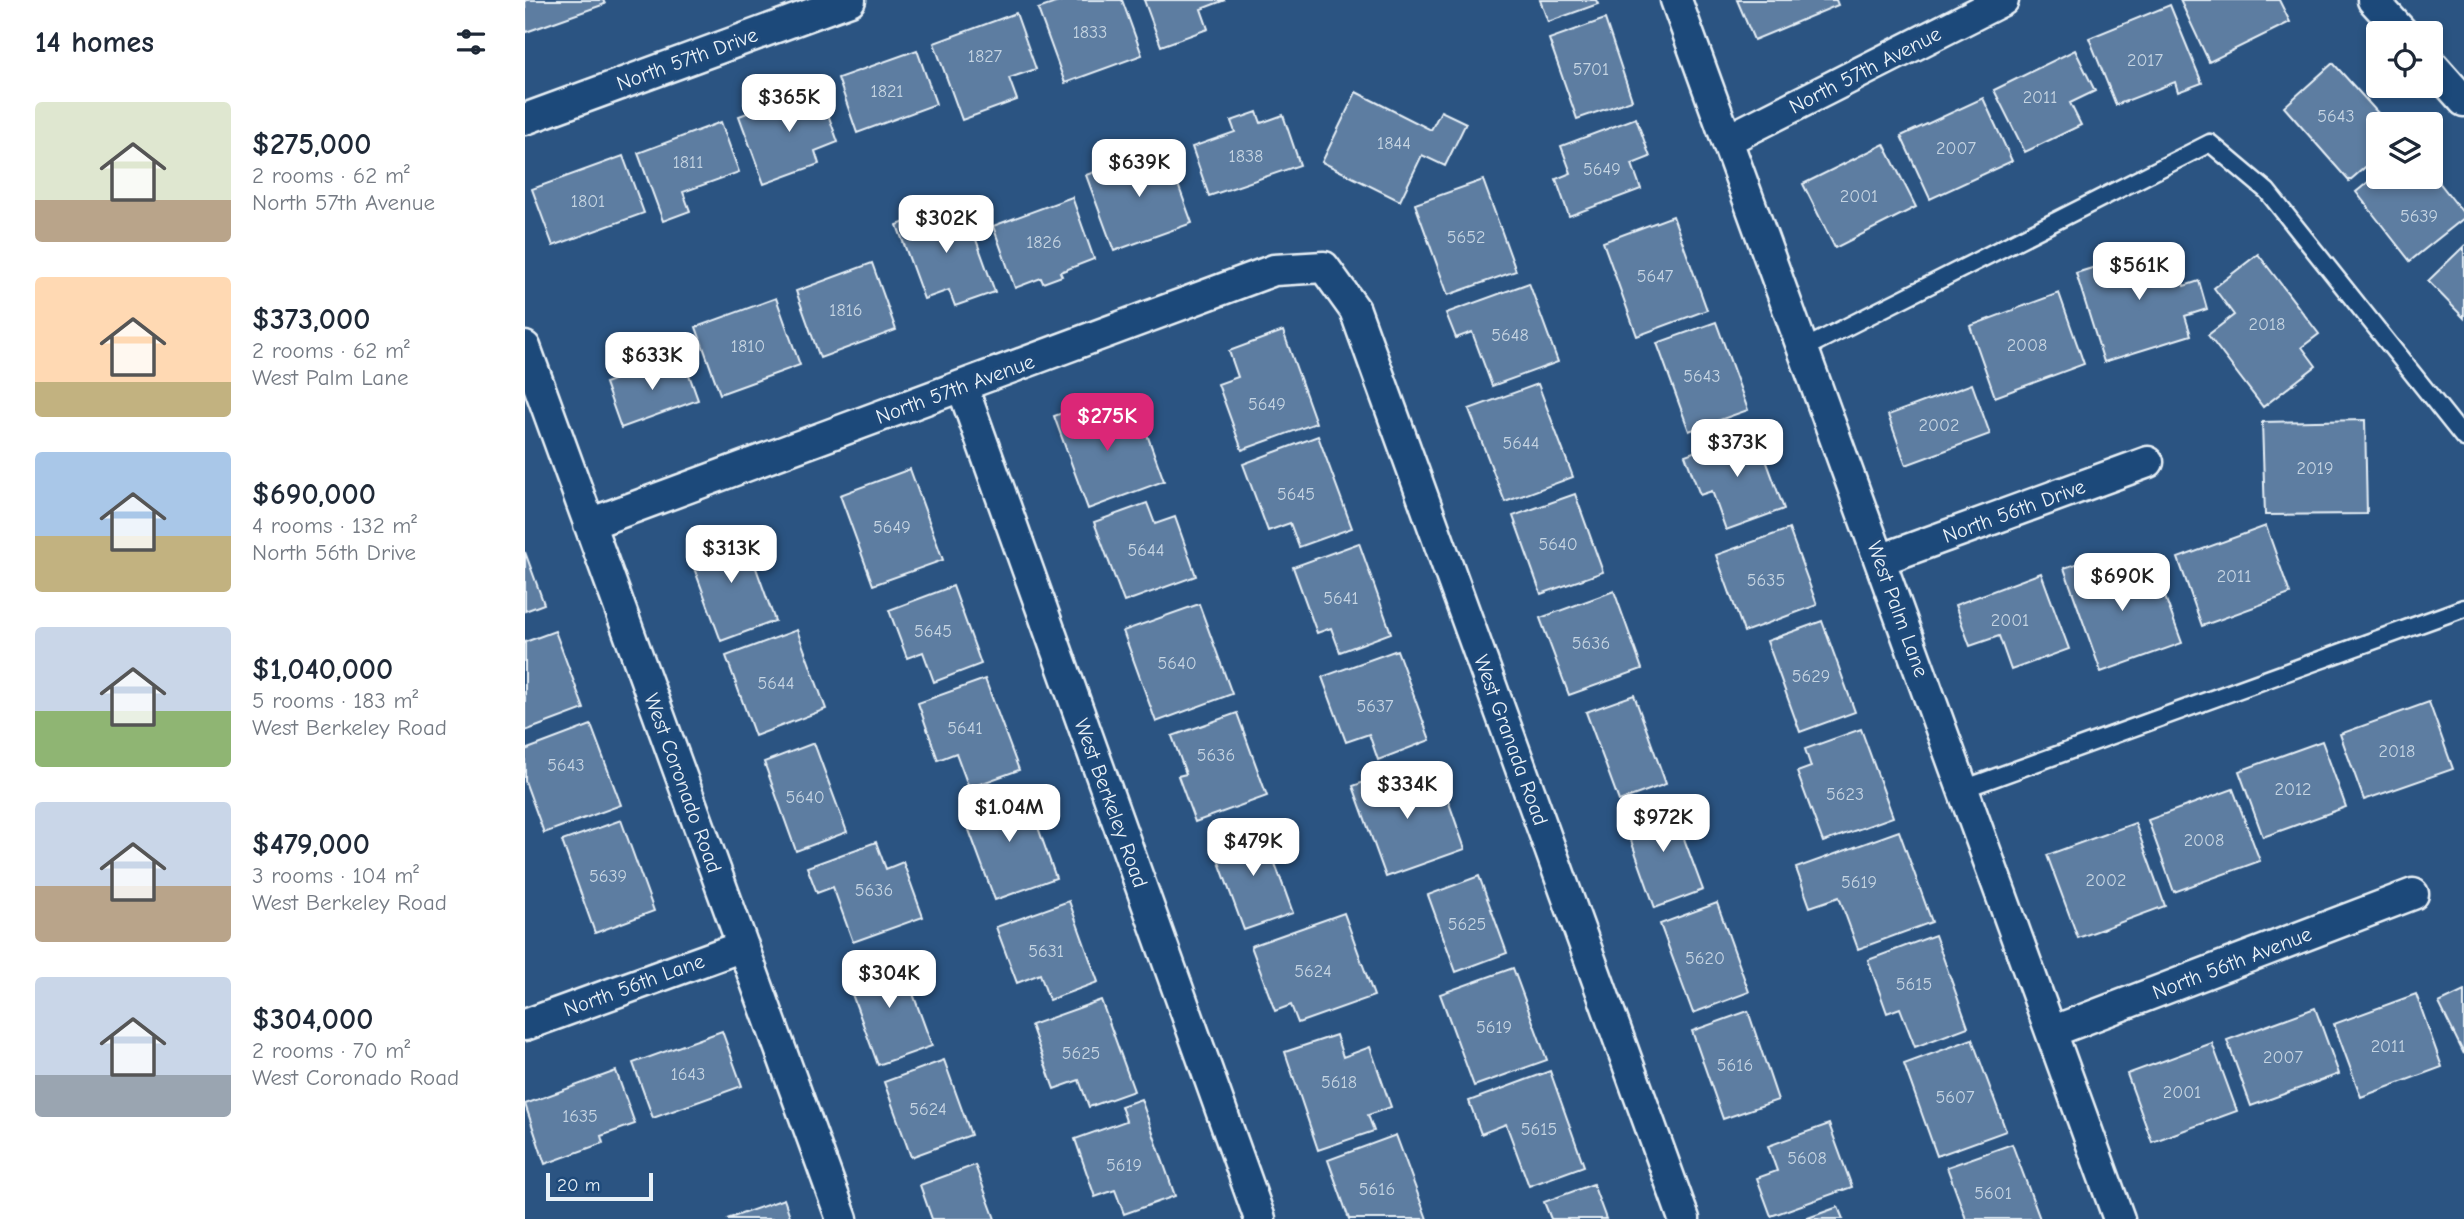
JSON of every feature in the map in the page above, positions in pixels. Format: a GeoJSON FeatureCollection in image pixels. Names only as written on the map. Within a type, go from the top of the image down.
{"type":"FeatureCollection","features":[{"type":"Feature","properties":{"kind":"street","name":"West Palm Lane"},"geometry":{"type":"LineString","coordinates":[[1676,0],[2119,1219]]}},
{"type":"Feature","properties":{"kind":"street","name":"North 57th Avenue"},"geometry":{"type":"LineString","coordinates":[[1727,140],[2003,0]]}},
{"type":"Feature","properties":{"kind":"street"},"geometry":{"type":"LineString","coordinates":[[2373,0],[2392,21]]}},
{"type":"Feature","properties":{"kind":"street","name":"North 57th Drive"},"geometry":{"type":"LineString","coordinates":[[525,119],[834,3]]}},
{"type":"Feature","properties":{"kind":"street"},"geometry":{"type":"LineString","coordinates":[[2443,77],[2464,101]]}},
{"type":"Feature","properties":{"kind":"street","name":"North 57th Avenue"},"geometry":{"type":"LineString","coordinates":[[589,524],[1275,270],[1324,267]]}},
{"type":"Feature","properties":{"kind":"street","name":"West Granada Road"},"geometry":{"type":"LineString","coordinates":[[1324,267],[1355,310],[1684,1219]]}},
{"type":"Feature","properties":{"kind":"street","name":"West Coronado Road"},"geometry":{"type":"LineString","coordinates":[[525,346],[842,1219]]}},
{"type":"Feature","properties":{"kind":"street","name":"West Berkeley Road"},"geometry":{"type":"LineString","coordinates":[[962,386],[1260,1219]]}},
{"type":"Feature","properties":{"kind":"street","name":"North 56th Drive"},"geometry":{"type":"LineString","coordinates":[[1880,560],[2148,462]]}},
{"type":"Feature","properties":{"kind":"street","name":"North 56th Avenue"},"geometry":{"type":"LineString","coordinates":[[2051,1032],[2413,894]]}},
{"type":"Feature","properties":{"kind":"street","name":"North 56th Lane"},"geometry":{"type":"LineString","coordinates":[[525,1024],[743,946]]}},
{"type":"Feature","properties":{"kind":"lane"},"geometry":{"type":"LineString","coordinates":[[1803,349],[2210,143],[2267,191],[2464,438]]}},
{"type":"Feature","properties":{"kind":"lane"},"geometry":{"type":"LineString","coordinates":[[1963,789],[2464,608]]}},
{"type":"Feature","properties":{"kind":"building"},"geometry":{"type":"Polygon","coordinates":[[[525,0],[603,0],[605,4],[526,32],[525,0]]]}},
{"type":"Feature","properties":{"kind":"building"},"geometry":{"type":"Polygon","coordinates":[[[1064,0],[1122,0],[1142,55],[1065,83],[1038,9],[1064,0]]]}},
{"type":"Feature","properties":{"kind":"building"},"geometry":{"type":"Polygon","coordinates":[[[1144,0],[1225,0],[1201,9],[1208,29],[1161,46],[1144,0]]]}},
{"type":"Feature","properties":{"kind":"building"},"geometry":{"type":"Polygon","coordinates":[[[1540,0],[1596,0],[1598,4],[1548,22],[1540,0]]]}},
{"type":"Feature","properties":{"kind":"building"},"geometry":{"type":"Polygon","coordinates":[[[1737,0],[1836,0],[1838,5],[1754,40],[1737,0]]]}},
{"type":"Feature","properties":{"kind":"building"},"geometry":{"type":"Polygon","coordinates":[[[2180,0],[2279,0],[2290,22],[2209,62],[2180,0]]]}},
{"type":"Feature","properties":{"kind":"building"},"geometry":{"type":"Polygon","coordinates":[[[2170,5],[2202,83],[2178,92],[2175,82],[2116,105],[2089,38],[2170,5]]]}},
{"type":"Feature","properties":{"kind":"building"},"geometry":{"type":"Polygon","coordinates":[[[1016,13],[1036,69],[1009,78],[1017,100],[962,120],[934,43],[1016,13]]]}},
{"type":"Feature","properties":{"kind":"building"},"geometry":{"type":"Polygon","coordinates":[[[1605,19],[1632,100],[1577,119],[1549,39],[1605,19]]]}},
{"type":"Feature","properties":{"kind":"building"},"geometry":{"type":"Polygon","coordinates":[[[917,50],[936,104],[857,133],[838,78],[917,50]]]}},
{"type":"Feature","properties":{"kind":"building"},"geometry":{"type":"Polygon","coordinates":[[[2075,50],[2095,91],[2070,103],[2081,125],[2025,152],[1994,90],[2075,50]]]}},
{"type":"Feature","properties":{"kind":"building"},"geometry":{"type":"Polygon","coordinates":[[[2333,63],[2377,112],[2366,112],[2366,166],[2349,181],[2284,107],[2333,63]]]}},
{"type":"Feature","properties":{"kind":"building"},"geometry":{"type":"Polygon","coordinates":[[[818,87],[838,142],[815,151],[819,164],[764,184],[739,116],[818,87]]]}},
{"type":"Feature","properties":{"kind":"building"},"geometry":{"type":"Polygon","coordinates":[[[1356,92],[1431,130],[1441,111],[1466,123],[1445,166],[1422,155],[1400,201],[1322,162],[1356,92]]]}},
{"type":"Feature","properties":{"kind":"building"},"geometry":{"type":"Polygon","coordinates":[[[1983,98],[2012,161],[1930,199],[1901,136],[1983,98]]]}},
{"type":"Feature","properties":{"kind":"building"},"geometry":{"type":"Polygon","coordinates":[[[1257,112],[1261,123],[1283,115],[1300,165],[1209,196],[1192,147],[1235,132],[1231,121],[1257,112]]]}},
{"type":"Feature","properties":{"kind":"building"},"geometry":{"type":"Polygon","coordinates":[[[1636,118],[1650,157],[1632,164],[1641,189],[1569,216],[1556,179],[1571,173],[1561,146],[1636,118]]]}},
{"type":"Feature","properties":{"kind":"building"},"geometry":{"type":"Polygon","coordinates":[[[721,122],[739,172],[683,192],[690,211],[663,221],[638,153],[721,122]]]}},
{"type":"Feature","properties":{"kind":"building"},"geometry":{"type":"Polygon","coordinates":[[[1884,144],[1916,207],[1835,248],[1803,184],[1884,144]]]}},
{"type":"Feature","properties":{"kind":"building"},"geometry":{"type":"Polygon","coordinates":[[[1164,146],[1192,223],[1114,251],[1086,175],[1164,146]]]}},
{"type":"Feature","properties":{"kind":"building"},"geometry":{"type":"Polygon","coordinates":[[[623,156],[644,213],[553,246],[532,189],[623,156]]]}},
{"type":"Feature","properties":{"kind":"building"},"geometry":{"type":"Polygon","coordinates":[[[1483,180],[1516,271],[1448,295],[1415,204],[1483,180]]]}},
{"type":"Feature","properties":{"kind":"building"},"geometry":{"type":"Polygon","coordinates":[[[2366,184],[2366,189],[2443,187],[2464,214],[2464,218],[2410,261],[2356,192],[2366,184]]]}},
{"type":"Feature","properties":{"kind":"building"},"geometry":{"type":"Polygon","coordinates":[[[1072,197],[1094,259],[1060,272],[1062,276],[1043,283],[1041,278],[1015,288],[993,226],[1072,197]]]}},
{"type":"Feature","properties":{"kind":"building"},"geometry":{"type":"Polygon","coordinates":[[[962,201],[995,292],[955,306],[949,290],[924,299],[897,225],[962,201]]]}},
{"type":"Feature","properties":{"kind":"building"},"geometry":{"type":"Polygon","coordinates":[[[1673,216],[1707,310],[1637,336],[1603,242],[1673,216]]]}},
{"type":"Feature","properties":{"kind":"building"},"geometry":{"type":"Polygon","coordinates":[[[2170,244],[2184,286],[2199,281],[2207,309],[2185,316],[2191,335],[2104,362],[2076,273],[2170,244]]]}},
{"type":"Feature","properties":{"kind":"building"},"geometry":{"type":"Polygon","coordinates":[[[2464,246],[2464,318],[2428,281],[2464,246]]]}},
{"type":"Feature","properties":{"kind":"building"},"geometry":{"type":"Polygon","coordinates":[[[2258,254],[2319,334],[2302,347],[2316,366],[2263,407],[2208,335],[2234,315],[2214,288],[2258,254]]]}},
{"type":"Feature","properties":{"kind":"building"},"geometry":{"type":"Polygon","coordinates":[[[872,263],[896,330],[820,358],[796,291],[872,263]]]}},
{"type":"Feature","properties":{"kind":"building"},"geometry":{"type":"Polygon","coordinates":[[[1529,283],[1558,362],[1492,386],[1472,332],[1456,338],[1446,313],[1529,283]]]}},
{"type":"Feature","properties":{"kind":"building"},"geometry":{"type":"Polygon","coordinates":[[[2059,293],[2084,364],[1995,397],[1970,326],[2059,293]]]}},
{"type":"Feature","properties":{"kind":"building"},"geometry":{"type":"Polygon","coordinates":[[[776,298],[800,365],[720,394],[696,327],[776,298]]]}},
{"type":"Feature","properties":{"kind":"building"},"geometry":{"type":"Polygon","coordinates":[[[1716,322],[1748,410],[1689,431],[1657,343],[1716,322]]]}},
{"type":"Feature","properties":{"kind":"building"},"geometry":{"type":"Polygon","coordinates":[[[1283,331],[1316,423],[1242,450],[1218,384],[1238,377],[1229,351],[1283,331]]]}},
{"type":"Feature","properties":{"kind":"building"},"geometry":{"type":"Polygon","coordinates":[[[682,355],[698,400],[621,428],[605,383],[682,355]]]}},
{"type":"Feature","properties":{"kind":"building"},"geometry":{"type":"Polygon","coordinates":[[[1538,384],[1573,477],[1505,502],[1469,409],[1538,384]]]}},
{"type":"Feature","properties":{"kind":"building"},"geometry":{"type":"Polygon","coordinates":[[[1972,384],[1990,434],[1906,465],[1888,415],[1972,384]]]}},
{"type":"Feature","properties":{"kind":"building"},"geometry":{"type":"Polygon","coordinates":[[[1107,397],[1118,427],[1141,418],[1164,481],[1088,509],[1054,416],[1107,397]]]}},
{"type":"Feature","properties":{"kind":"building"},"geometry":{"type":"Polygon","coordinates":[[[2365,420],[2367,514],[2265,515],[2262,422],[2365,420]]]}},
{"type":"Feature","properties":{"kind":"building"},"geometry":{"type":"Polygon","coordinates":[[[1755,430],[1784,509],[1726,530],[1712,491],[1700,495],[1685,455],[1755,430]]]}},
{"type":"Feature","properties":{"kind":"building"},"geometry":{"type":"Polygon","coordinates":[[[1318,436],[1352,528],[1299,547],[1290,523],[1268,531],[1243,464],[1318,436]]]}},
{"type":"Feature","properties":{"kind":"building"},"geometry":{"type":"Polygon","coordinates":[[[910,469],[943,560],[873,585],[840,495],[910,469]]]}},
{"type":"Feature","properties":{"kind":"building"},"geometry":{"type":"Polygon","coordinates":[[[1575,494],[1603,572],[1541,594],[1513,516],[1575,494]]]}},
{"type":"Feature","properties":{"kind":"building"},"geometry":{"type":"Polygon","coordinates":[[[1147,503],[1155,524],[1175,517],[1196,576],[1124,602],[1094,522],[1147,503]]]}},
{"type":"Feature","properties":{"kind":"building"},"geometry":{"type":"Polygon","coordinates":[[[2266,526],[2290,594],[2202,626],[2178,558],[2266,526]]]}},
{"type":"Feature","properties":{"kind":"building"},"geometry":{"type":"Polygon","coordinates":[[[742,529],[775,621],[721,641],[687,549],[742,529]]]}},
{"type":"Feature","properties":{"kind":"building"},"geometry":{"type":"Polygon","coordinates":[[[1789,529],[1817,605],[1744,632],[1716,555],[1789,529]]]}},
{"type":"Feature","properties":{"kind":"building"},"geometry":{"type":"Polygon","coordinates":[[[1359,543],[1391,633],[1340,652],[1331,628],[1317,633],[1293,567],[1359,543]]]}},
{"type":"Feature","properties":{"kind":"building"},"geometry":{"type":"Polygon","coordinates":[[[525,552],[544,604],[525,611],[525,552]]]}},
{"type":"Feature","properties":{"kind":"building"},"geometry":{"type":"Polygon","coordinates":[[[2102,555],[2112,582],[2154,567],[2182,643],[2101,672],[2064,568],[2102,555]]]}},
{"type":"Feature","properties":{"kind":"building"},"geometry":{"type":"Polygon","coordinates":[[[2041,573],[2069,649],[2011,670],[1999,636],[1970,646],[1955,605],[2041,573]]]}},
{"type":"Feature","properties":{"kind":"building"},"geometry":{"type":"Polygon","coordinates":[[[953,586],[981,664],[934,682],[923,652],[907,658],[889,610],[953,586]]]}},
{"type":"Feature","properties":{"kind":"building"},"geometry":{"type":"Polygon","coordinates":[[[1614,591],[1642,669],[1569,695],[1540,618],[1614,591]]]}},
{"type":"Feature","properties":{"kind":"building"},"geometry":{"type":"Polygon","coordinates":[[[1199,604],[1232,694],[1156,722],[1123,631],[1199,604]]]}},
{"type":"Feature","properties":{"kind":"building"},"geometry":{"type":"Polygon","coordinates":[[[1822,621],[1855,712],[1800,732],[1767,641],[1822,621]]]}},
{"type":"Feature","properties":{"kind":"building"},"geometry":{"type":"Polygon","coordinates":[[[797,630],[826,709],[755,736],[726,656],[797,630]]]}},
{"type":"Feature","properties":{"kind":"building"},"geometry":{"type":"Polygon","coordinates":[[[555,631],[584,709],[525,731],[525,642],[555,631]]]}},
{"type":"Feature","properties":{"kind":"building"},"geometry":{"type":"Polygon","coordinates":[[[1397,650],[1430,740],[1378,760],[1369,734],[1346,742],[1322,677],[1397,650]]]}},
{"type":"Feature","properties":{"kind":"building"},"geometry":{"type":"Polygon","coordinates":[[[985,679],[1019,770],[969,788],[956,753],[938,760],[918,703],[985,679]]]}},
{"type":"Feature","properties":{"kind":"building"},"geometry":{"type":"Polygon","coordinates":[[[1634,695],[1666,784],[1619,801],[1586,712],[1634,695]]]}},
{"type":"Feature","properties":{"kind":"building"},"geometry":{"type":"Polygon","coordinates":[[[2429,702],[2453,769],[2364,800],[2340,734],[2429,702]]]}},
{"type":"Feature","properties":{"kind":"building"},"geometry":{"type":"Polygon","coordinates":[[[1237,713],[1267,796],[1195,822],[1178,776],[1186,774],[1172,736],[1237,713]]]}},
{"type":"Feature","properties":{"kind":"building"},"geometry":{"type":"Polygon","coordinates":[[[591,725],[621,805],[544,833],[525,781],[525,750],[591,725]]]}},
{"type":"Feature","properties":{"kind":"building"},"geometry":{"type":"Polygon","coordinates":[[[1861,729],[1893,817],[1823,842],[1797,772],[1811,767],[1805,749],[1861,729]]]}},
{"type":"Feature","properties":{"kind":"building"},"geometry":{"type":"Polygon","coordinates":[[[2322,741],[2346,807],[2263,837],[2239,771],[2322,741]]]}},
{"type":"Feature","properties":{"kind":"building"},"geometry":{"type":"Polygon","coordinates":[[[814,743],[847,832],[796,851],[764,762],[814,743]]]}},
{"type":"Feature","properties":{"kind":"building"},"geometry":{"type":"Polygon","coordinates":[[[1410,765],[1420,794],[1443,786],[1465,849],[1386,877],[1353,786],[1410,765]]]}},
{"type":"Feature","properties":{"kind":"building"},"geometry":{"type":"Polygon","coordinates":[[[1024,788],[1056,878],[995,900],[962,811],[1024,788]]]}},
{"type":"Feature","properties":{"kind":"building"},"geometry":{"type":"Polygon","coordinates":[[[2233,789],[2260,861],[2174,892],[2148,820],[2233,789]]]}},
{"type":"Feature","properties":{"kind":"building"},"geometry":{"type":"Polygon","coordinates":[[[1670,801],[1703,890],[1655,908],[1623,818],[1670,801]]]}},
{"type":"Feature","properties":{"kind":"building"},"geometry":{"type":"Polygon","coordinates":[[[621,820],[654,911],[595,933],[562,841],[621,820]]]}},
{"type":"Feature","properties":{"kind":"building"},"geometry":{"type":"Polygon","coordinates":[[[2135,823],[2165,906],[2078,938],[2047,855],[2135,823]]]}},
{"type":"Feature","properties":{"kind":"building"},"geometry":{"type":"Polygon","coordinates":[[[1261,825],[1293,913],[1244,930],[1212,843],[1261,825]]]}},
{"type":"Feature","properties":{"kind":"building"},"geometry":{"type":"Polygon","coordinates":[[[1899,831],[1932,922],[1858,949],[1839,897],[1810,907],[1796,868],[1899,831]]]}},
{"type":"Feature","properties":{"kind":"building"},"geometry":{"type":"Polygon","coordinates":[[[876,842],[886,869],[903,862],[923,917],[853,942],[833,887],[817,893],[807,867],[876,842]]]}},
{"type":"Feature","properties":{"kind":"building"},"geometry":{"type":"Polygon","coordinates":[[[1479,876],[1507,953],[1456,972],[1428,895],[1479,876]]]}},
{"type":"Feature","properties":{"kind":"building"},"geometry":{"type":"Polygon","coordinates":[[[1069,901],[1098,982],[1049,1000],[1040,974],[1017,983],[996,927],[1069,901]]]}},
{"type":"Feature","properties":{"kind":"building"},"geometry":{"type":"Polygon","coordinates":[[[1717,903],[1749,992],[1693,1013],[1660,924],[1717,903]]]}},
{"type":"Feature","properties":{"kind":"building"},"geometry":{"type":"Polygon","coordinates":[[[1344,913],[1374,996],[1298,1023],[1291,1005],[1275,1011],[1251,946],[1344,913]]]}},
{"type":"Feature","properties":{"kind":"building"},"geometry":{"type":"Polygon","coordinates":[[[1935,935],[1968,1027],[1915,1047],[1900,1008],[1887,1013],[1868,960],[1935,935]]]}},
{"type":"Feature","properties":{"kind":"building"},"geometry":{"type":"Polygon","coordinates":[[[899,955],[932,1046],[878,1065],[845,975],[899,955]]]}},
{"type":"Feature","properties":{"kind":"building"},"geometry":{"type":"Polygon","coordinates":[[[1513,968],[1547,1060],[1474,1086],[1440,994],[1513,968]]]}},
{"type":"Feature","properties":{"kind":"building"},"geometry":{"type":"Polygon","coordinates":[[[2464,991],[2464,1054],[2439,1003],[2464,991]]]}},
{"type":"Feature","properties":{"kind":"building"},"geometry":{"type":"Polygon","coordinates":[[[2416,994],[2442,1067],[2361,1097],[2334,1024],[2416,994]]]}},
{"type":"Feature","properties":{"kind":"building"},"geometry":{"type":"Polygon","coordinates":[[[1101,1000],[1134,1091],[1089,1107],[1079,1080],[1054,1089],[1031,1025],[1101,1000]]]}},
{"type":"Feature","properties":{"kind":"building"},"geometry":{"type":"Polygon","coordinates":[[[2315,1008],[2339,1074],[2251,1106],[2227,1040],[2315,1008]]]}},
{"type":"Feature","properties":{"kind":"building"},"geometry":{"type":"Polygon","coordinates":[[[1748,1011],[1778,1100],[1723,1119],[1692,1031],[1748,1011]]]}},
{"type":"Feature","properties":{"kind":"building"},"geometry":{"type":"Polygon","coordinates":[[[722,1031],[742,1086],[653,1118],[633,1063],[722,1031]]]}},
{"type":"Feature","properties":{"kind":"building"},"geometry":{"type":"Polygon","coordinates":[[[1336,1035],[1343,1057],[1370,1047],[1391,1107],[1368,1115],[1374,1131],[1318,1150],[1285,1052],[1336,1035]]]}},
{"type":"Feature","properties":{"kind":"building"},"geometry":{"type":"Polygon","coordinates":[[[1972,1039],[2006,1131],[1937,1156],[1904,1064],[1972,1039]]]}},
{"type":"Feature","properties":{"kind":"building"},"geometry":{"type":"Polygon","coordinates":[[[2212,1043],[2237,1111],[2152,1142],[2127,1074],[2212,1043]]]}},
{"type":"Feature","properties":{"kind":"building"},"geometry":{"type":"Polygon","coordinates":[[[944,1060],[971,1135],[911,1157],[884,1082],[944,1060]]]}},
{"type":"Feature","properties":{"kind":"building"},"geometry":{"type":"Polygon","coordinates":[[[616,1071],[635,1124],[601,1136],[603,1143],[545,1164],[525,1104],[616,1071]]]}},
{"type":"Feature","properties":{"kind":"building"},"geometry":{"type":"Polygon","coordinates":[[[1550,1071],[1584,1166],[1529,1186],[1506,1124],[1481,1134],[1469,1101],[1550,1071]]]}},
{"type":"Feature","properties":{"kind":"building"},"geometry":{"type":"Polygon","coordinates":[[[1141,1099],[1175,1196],[1124,1214],[1115,1190],[1095,1197],[1075,1139],[1126,1121],[1121,1106],[1141,1099]]]}},
{"type":"Feature","properties":{"kind":"building"},"geometry":{"type":"Polygon","coordinates":[[[1829,1124],[1852,1187],[1771,1216],[1757,1178],[1777,1171],[1768,1146],[1829,1124]]]}},
{"type":"Feature","properties":{"kind":"building"},"geometry":{"type":"Polygon","coordinates":[[[1396,1135],[1427,1219],[1349,1219],[1328,1160],[1396,1135]]]}},
{"type":"Feature","properties":{"kind":"building"},"geometry":{"type":"Polygon","coordinates":[[[2012,1144],[2040,1219],[1966,1219],[1947,1167],[2012,1144]]]}},
{"type":"Feature","properties":{"kind":"building"},"geometry":{"type":"Polygon","coordinates":[[[975,1165],[995,1219],[932,1219],[920,1185],[975,1165]]]}},
{"type":"Feature","properties":{"kind":"building"},"geometry":{"type":"Polygon","coordinates":[[[1593,1184],[1606,1219],[1551,1219],[1544,1202],[1593,1184]]]}},
{"type":"Feature","properties":{"kind":"building"},"geometry":{"type":"Polygon","coordinates":[[[784,1199],[791,1219],[727,1219],[784,1199]]]}},
{"type":"Feature","properties":{"kind":"building"},"geometry":{"type":"Polygon","coordinates":[[[1838,1207],[1843,1219],[1805,1219],[1838,1207]]]}}]}
